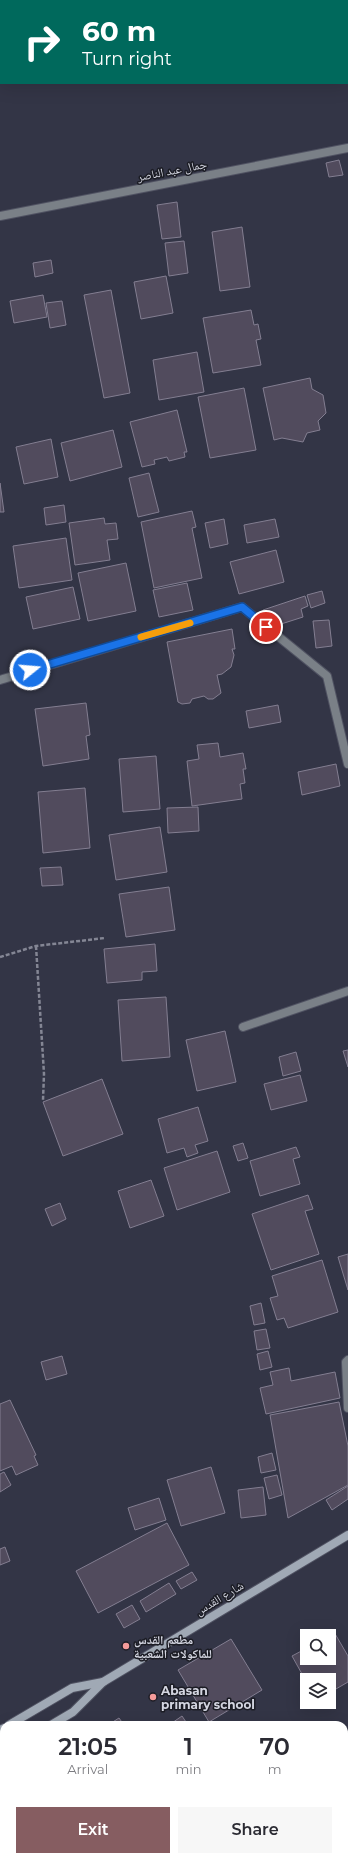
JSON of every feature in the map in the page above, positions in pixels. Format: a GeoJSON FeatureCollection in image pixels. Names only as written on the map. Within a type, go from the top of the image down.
{"type":"FeatureCollection","features":[{"type":"Feature","properties":{"kind":"main road","name":"شارع القدس"},"geometry":{"type":"LineString","coordinates":[[103,1682],[348,1535]]}},
{"type":"Feature","properties":{"kind":"main road"},"geometry":{"type":"LineString","coordinates":[[16,1721],[72,1688],[103,1682]]}},
{"type":"Feature","properties":{"kind":"main road"},"geometry":{"type":"LineString","coordinates":[[58,1721],[73,1712],[103,1682]]}},
{"type":"Feature","properties":{"kind":"street","name":"جمال عبد الناصر"},"geometry":{"type":"LineString","coordinates":[[0,216],[348,148]]}},
{"type":"Feature","properties":{"kind":"street"},"geometry":{"type":"LineString","coordinates":[[0,680],[242,607],[327,676],[348,764]]}},
{"type":"Feature","properties":{"kind":"street"},"geometry":{"type":"LineString","coordinates":[[243,1027],[348,992]]}},
{"type":"Feature","properties":{"kind":"street"},"geometry":{"type":"LineString","coordinates":[[348,1360],[346,1362],[348,1408]]}},
{"type":"Feature","properties":{"kind":"path"},"geometry":{"type":"LineString","coordinates":[[0,957],[36,946],[105,938]]}},
{"type":"Feature","properties":{"kind":"path"},"geometry":{"type":"LineString","coordinates":[[36,946],[44,1074],[43,1100]]}},
{"type":"Feature","properties":{"kind":"building"},"geometry":{"type":"Polygon","coordinates":[[[339,160],[343,175],[329,177],[326,163],[339,160]]]}},
{"type":"Feature","properties":{"kind":"building"},"geometry":{"type":"Polygon","coordinates":[[[177,202],[181,237],[162,239],[157,205],[177,202]]]}},
{"type":"Feature","properties":{"kind":"building"},"geometry":{"type":"Polygon","coordinates":[[[242,227],[250,287],[220,291],[212,232],[242,227]]]}},
{"type":"Feature","properties":{"kind":"building"},"geometry":{"type":"Polygon","coordinates":[[[184,241],[188,273],[169,276],[165,243],[184,241]]]}},
{"type":"Feature","properties":{"kind":"building"},"geometry":{"type":"Polygon","coordinates":[[[51,260],[53,273],[35,277],[33,263],[51,260]]]}},
{"type":"Feature","properties":{"kind":"building"},"geometry":{"type":"Polygon","coordinates":[[[166,276],[173,313],[141,319],[134,282],[166,276]]]}},
{"type":"Feature","properties":{"kind":"building"},"geometry":{"type":"Polygon","coordinates":[[[111,290],[130,393],[104,398],[84,295],[111,290]]]}},
{"type":"Feature","properties":{"kind":"building"},"geometry":{"type":"Polygon","coordinates":[[[43,295],[47,317],[14,323],[10,301],[43,295]]]}},
{"type":"Feature","properties":{"kind":"building"},"geometry":{"type":"Polygon","coordinates":[[[62,301],[66,325],[50,328],[46,303],[62,301]]]}},
{"type":"Feature","properties":{"kind":"building"},"geometry":{"type":"Polygon","coordinates":[[[251,310],[254,325],[258,324],[261,339],[256,340],[261,365],[213,373],[203,318],[251,310]]]}},
{"type":"Feature","properties":{"kind":"building"},"geometry":{"type":"Polygon","coordinates":[[[197,352],[204,392],[159,400],[153,360],[197,352]]]}},
{"type":"Feature","properties":{"kind":"building"},"geometry":{"type":"Polygon","coordinates":[[[310,378],[312,389],[323,395],[326,413],[318,421],[320,430],[307,433],[303,442],[282,438],[274,440],[263,388],[310,378]]]}},
{"type":"Feature","properties":{"kind":"building"},"geometry":{"type":"Polygon","coordinates":[[[244,388],[256,450],[210,458],[198,397],[244,388]]]}},
{"type":"Feature","properties":{"kind":"building"},"geometry":{"type":"Polygon","coordinates":[[[177,410],[187,452],[184,452],[185,457],[169,461],[167,457],[154,460],[155,464],[142,467],[130,422],[177,410]]]}},
{"type":"Feature","properties":{"kind":"building"},"geometry":{"type":"Polygon","coordinates":[[[113,430],[122,467],[70,481],[61,443],[113,430]]]}},
{"type":"Feature","properties":{"kind":"building"},"geometry":{"type":"Polygon","coordinates":[[[51,439],[58,477],[24,484],[16,447],[51,439]]]}},
{"type":"Feature","properties":{"kind":"building"},"geometry":{"type":"Polygon","coordinates":[[[149,473],[159,512],[138,517],[129,478],[149,473]]]}},
{"type":"Feature","properties":{"kind":"building"},"geometry":{"type":"Polygon","coordinates":[[[0,483],[4,512],[0,512],[0,483]]]}},
{"type":"Feature","properties":{"kind":"building"},"geometry":{"type":"Polygon","coordinates":[[[64,505],[66,522],[46,525],[44,508],[64,505]]]}},
{"type":"Feature","properties":{"kind":"building"},"geometry":{"type":"Polygon","coordinates":[[[192,511],[196,527],[192,528],[202,578],[154,588],[141,522],[192,511]]]}},
{"type":"Feature","properties":{"kind":"building"},"geometry":{"type":"Polygon","coordinates":[[[104,518],[105,524],[116,523],[118,539],[107,540],[110,560],[75,565],[69,523],[104,518]]]}},
{"type":"Feature","properties":{"kind":"building"},"geometry":{"type":"Polygon","coordinates":[[[224,519],[228,544],[210,548],[205,523],[224,519]]]}},
{"type":"Feature","properties":{"kind":"building"},"geometry":{"type":"Polygon","coordinates":[[[275,519],[279,537],[247,543],[244,525],[275,519]]]}},
{"type":"Feature","properties":{"kind":"building"},"geometry":{"type":"Polygon","coordinates":[[[66,538],[72,580],[19,588],[13,546],[66,538]]]}},
{"type":"Feature","properties":{"kind":"building"},"geometry":{"type":"Polygon","coordinates":[[[276,550],[284,582],[239,594],[230,562],[276,550]]]}},
{"type":"Feature","properties":{"kind":"building"},"geometry":{"type":"Polygon","coordinates":[[[126,563],[136,611],[88,621],[78,573],[126,563]]]}},
{"type":"Feature","properties":{"kind":"building"},"geometry":{"type":"Polygon","coordinates":[[[187,583],[193,610],[159,617],[153,590],[187,583]]]}},
{"type":"Feature","properties":{"kind":"building"},"geometry":{"type":"Polygon","coordinates":[[[73,587],[80,619],[33,629],[26,597],[73,587]]]}},
{"type":"Feature","properties":{"kind":"building"},"geometry":{"type":"Polygon","coordinates":[[[322,591],[325,603],[311,608],[307,595],[322,591]]]}},
{"type":"Feature","properties":{"kind":"building"},"geometry":{"type":"Polygon","coordinates":[[[305,596],[308,606],[301,609],[303,617],[278,625],[276,617],[267,619],[263,610],[305,596]]]}},
{"type":"Feature","properties":{"kind":"building"},"geometry":{"type":"Polygon","coordinates":[[[329,620],[332,646],[316,648],[313,621],[329,620]]]}},
{"type":"Feature","properties":{"kind":"building"},"geometry":{"type":"Polygon","coordinates":[[[232,629],[235,649],[232,649],[234,655],[231,667],[222,674],[217,675],[221,693],[213,699],[208,699],[204,696],[192,699],[190,703],[182,704],[178,702],[167,642],[232,629]]]}},
{"type":"Feature","properties":{"kind":"building"},"geometry":{"type":"Polygon","coordinates":[[[86,703],[90,735],[86,736],[89,759],[43,766],[35,709],[86,703]]]}},
{"type":"Feature","properties":{"kind":"building"},"geometry":{"type":"Polygon","coordinates":[[[278,705],[281,722],[249,728],[246,711],[278,705]]]}},
{"type":"Feature","properties":{"kind":"building"},"geometry":{"type":"Polygon","coordinates":[[[218,743],[220,757],[243,753],[246,769],[243,769],[245,783],[240,784],[242,799],[192,806],[187,761],[199,759],[197,745],[218,743]]]}},
{"type":"Feature","properties":{"kind":"building"},"geometry":{"type":"Polygon","coordinates":[[[156,756],[160,809],[123,812],[119,759],[156,756]]]}},
{"type":"Feature","properties":{"kind":"building"},"geometry":{"type":"Polygon","coordinates":[[[336,764],[340,786],[302,795],[298,772],[336,764]]]}},
{"type":"Feature","properties":{"kind":"building"},"geometry":{"type":"Polygon","coordinates":[[[85,788],[90,848],[43,853],[38,792],[85,788]]]}},
{"type":"Feature","properties":{"kind":"building"},"geometry":{"type":"Polygon","coordinates":[[[198,807],[199,831],[168,833],[167,808],[198,807]]]}},
{"type":"Feature","properties":{"kind":"building"},"geometry":{"type":"Polygon","coordinates":[[[160,827],[167,872],[116,880],[109,835],[160,827]]]}},
{"type":"Feature","properties":{"kind":"building"},"geometry":{"type":"Polygon","coordinates":[[[61,867],[63,885],[42,886],[40,868],[61,867]]]}},
{"type":"Feature","properties":{"kind":"building"},"geometry":{"type":"Polygon","coordinates":[[[169,887],[175,930],[126,937],[119,894],[169,887]]]}},
{"type":"Feature","properties":{"kind":"building"},"geometry":{"type":"Polygon","coordinates":[[[155,944],[157,971],[142,972],[142,980],[107,983],[104,949],[155,944]]]}},
{"type":"Feature","properties":{"kind":"building"},"geometry":{"type":"Polygon","coordinates":[[[166,997],[170,1057],[122,1061],[118,1000],[166,997]]]}},
{"type":"Feature","properties":{"kind":"building"},"geometry":{"type":"Polygon","coordinates":[[[225,1031],[236,1082],[197,1091],[186,1040],[225,1031]]]}},
{"type":"Feature","properties":{"kind":"building"},"geometry":{"type":"Polygon","coordinates":[[[348,1050],[348,1067],[343,1051],[348,1050]]]}},
{"type":"Feature","properties":{"kind":"building"},"geometry":{"type":"Polygon","coordinates":[[[296,1052],[301,1071],[283,1076],[279,1057],[296,1052]]]}},
{"type":"Feature","properties":{"kind":"building"},"geometry":{"type":"Polygon","coordinates":[[[300,1075],[307,1101],[271,1110],[264,1084],[300,1075]]]}},
{"type":"Feature","properties":{"kind":"building"},"geometry":{"type":"Polygon","coordinates":[[[102,1079],[123,1134],[63,1156],[43,1102],[102,1079]]]}},
{"type":"Feature","properties":{"kind":"building"},"geometry":{"type":"Polygon","coordinates":[[[198,1107],[208,1141],[195,1145],[198,1153],[187,1157],[184,1148],[167,1153],[158,1119],[198,1107]]]}},
{"type":"Feature","properties":{"kind":"building"},"geometry":{"type":"Polygon","coordinates":[[[243,1143],[248,1158],[238,1161],[233,1146],[243,1143]]]}},
{"type":"Feature","properties":{"kind":"building"},"geometry":{"type":"Polygon","coordinates":[[[296,1147],[300,1157],[293,1159],[300,1184],[260,1196],[250,1161],[296,1147]]]}},
{"type":"Feature","properties":{"kind":"building"},"geometry":{"type":"Polygon","coordinates":[[[217,1151],[230,1192],[177,1210],[164,1168],[217,1151]]]}},
{"type":"Feature","properties":{"kind":"building"},"geometry":{"type":"Polygon","coordinates":[[[151,1180],[164,1216],[130,1228],[118,1191],[151,1180]]]}},
{"type":"Feature","properties":{"kind":"building"},"geometry":{"type":"Polygon","coordinates":[[[308,1195],[313,1209],[305,1211],[319,1254],[271,1270],[252,1214],[308,1195]]]}},
{"type":"Feature","properties":{"kind":"building"},"geometry":{"type":"Polygon","coordinates":[[[60,1203],[66,1219],[52,1226],[45,1209],[60,1203]]]}},
{"type":"Feature","properties":{"kind":"building"},"geometry":{"type":"Polygon","coordinates":[[[348,1254],[348,1290],[338,1257],[348,1254]]]}},
{"type":"Feature","properties":{"kind":"building"},"geometry":{"type":"Polygon","coordinates":[[[322,1260],[338,1312],[288,1328],[284,1318],[277,1320],[270,1298],[278,1296],[272,1276],[322,1260]]]}},
{"type":"Feature","properties":{"kind":"building"},"geometry":{"type":"Polygon","coordinates":[[[261,1303],[265,1323],[254,1325],[250,1306],[261,1303]]]}},
{"type":"Feature","properties":{"kind":"building"},"geometry":{"type":"Polygon","coordinates":[[[266,1329],[270,1348],[257,1350],[254,1331],[266,1329]]]}},
{"type":"Feature","properties":{"kind":"building"},"geometry":{"type":"Polygon","coordinates":[[[268,1351],[272,1367],[260,1370],[257,1354],[268,1351]]]}},
{"type":"Feature","properties":{"kind":"building"},"geometry":{"type":"Polygon","coordinates":[[[62,1356],[67,1374],[46,1380],[41,1362],[62,1356]]]}},
{"type":"Feature","properties":{"kind":"building"},"geometry":{"type":"Polygon","coordinates":[[[289,1368],[291,1381],[335,1372],[340,1398],[266,1414],[260,1388],[273,1385],[270,1372],[289,1368]]]}},
{"type":"Feature","properties":{"kind":"building"},"geometry":{"type":"Polygon","coordinates":[[[10,1400],[36,1455],[34,1456],[38,1465],[16,1475],[12,1466],[0,1471],[0,1404],[10,1400]]]}},
{"type":"Feature","properties":{"kind":"building"},"geometry":{"type":"Polygon","coordinates":[[[339,1402],[348,1446],[348,1485],[288,1518],[270,1415],[339,1402]]]}},
{"type":"Feature","properties":{"kind":"building"},"geometry":{"type":"Polygon","coordinates":[[[272,1453],[276,1470],[261,1473],[258,1457],[272,1453]]]}},
{"type":"Feature","properties":{"kind":"building"},"geometry":{"type":"Polygon","coordinates":[[[211,1467],[225,1513],[181,1526],[167,1480],[211,1467]]]}},
{"type":"Feature","properties":{"kind":"building"},"geometry":{"type":"Polygon","coordinates":[[[4,1472],[11,1485],[0,1492],[0,1474],[4,1472]]]}},
{"type":"Feature","properties":{"kind":"building"},"geometry":{"type":"Polygon","coordinates":[[[277,1475],[282,1495],[269,1499],[264,1478],[277,1475]]]}},
{"type":"Feature","properties":{"kind":"building"},"geometry":{"type":"Polygon","coordinates":[[[348,1486],[348,1499],[332,1510],[326,1500],[348,1486]]]}},
{"type":"Feature","properties":{"kind":"building"},"geometry":{"type":"Polygon","coordinates":[[[263,1487],[266,1515],[241,1518],[238,1490],[263,1487]]]}},
{"type":"Feature","properties":{"kind":"building"},"geometry":{"type":"Polygon","coordinates":[[[159,1498],[166,1520],[135,1530],[128,1508],[159,1498]]]}},
{"type":"Feature","properties":{"kind":"building"},"geometry":{"type":"Polygon","coordinates":[[[167,1523],[189,1565],[98,1613],[76,1571],[167,1523]]]}},
{"type":"Feature","properties":{"kind":"building"},"geometry":{"type":"Polygon","coordinates":[[[5,1547],[10,1561],[0,1565],[0,1549],[5,1547]]]}},
{"type":"Feature","properties":{"kind":"building"},"geometry":{"type":"Polygon","coordinates":[[[192,1572],[197,1580],[181,1589],[176,1581],[192,1572]]]}},
{"type":"Feature","properties":{"kind":"building"},"geometry":{"type":"Polygon","coordinates":[[[169,1583],[176,1594],[146,1612],[140,1601],[169,1583]]]}},
{"type":"Feature","properties":{"kind":"building"},"geometry":{"type":"Polygon","coordinates":[[[132,1605],[140,1619],[124,1628],[116,1614],[132,1605]]]}},
{"type":"Feature","properties":{"kind":"building"},"geometry":{"type":"Polygon","coordinates":[[[336,1635],[348,1656],[348,1682],[336,1689],[336,1673],[301,1673],[292,1656],[300,1652],[300,1665],[336,1665],[336,1635]]]}},
{"type":"Feature","properties":{"kind":"building"},"geometry":{"type":"Polygon","coordinates":[[[231,1639],[262,1690],[208,1721],[178,1670],[231,1639]]]}},
{"type":"Feature","properties":{"kind":"building"},"geometry":{"type":"Polygon","coordinates":[[[182,1716],[185,1721],[175,1721],[182,1716]]]}},
{"type":"Feature","properties":{"kind":"building"},"geometry":{"type":"Polygon","coordinates":[[[119,1718],[121,1721],[114,1721],[119,1718]]]}},
{"type":"Feature","properties":{"kind":"slow traffic"},"geometry":{"type":"LineString","coordinates":[[141,637],[190,623]]}},
{"type":"Feature","properties":{"kind":"place","name":"مطعم القدس للماكولات الشعبية"},"geometry":{"type":"Point","coordinates":[126,1646]}},
{"type":"Feature","properties":{"kind":"place","name":"Abasan primary school"},"geometry":{"type":"Point","coordinates":[153,1697]}},
{"type":"Feature","properties":{"kind":"route"},"geometry":{"type":"LineString","coordinates":[[30,670],[242,607],[266,627]]}}]}
